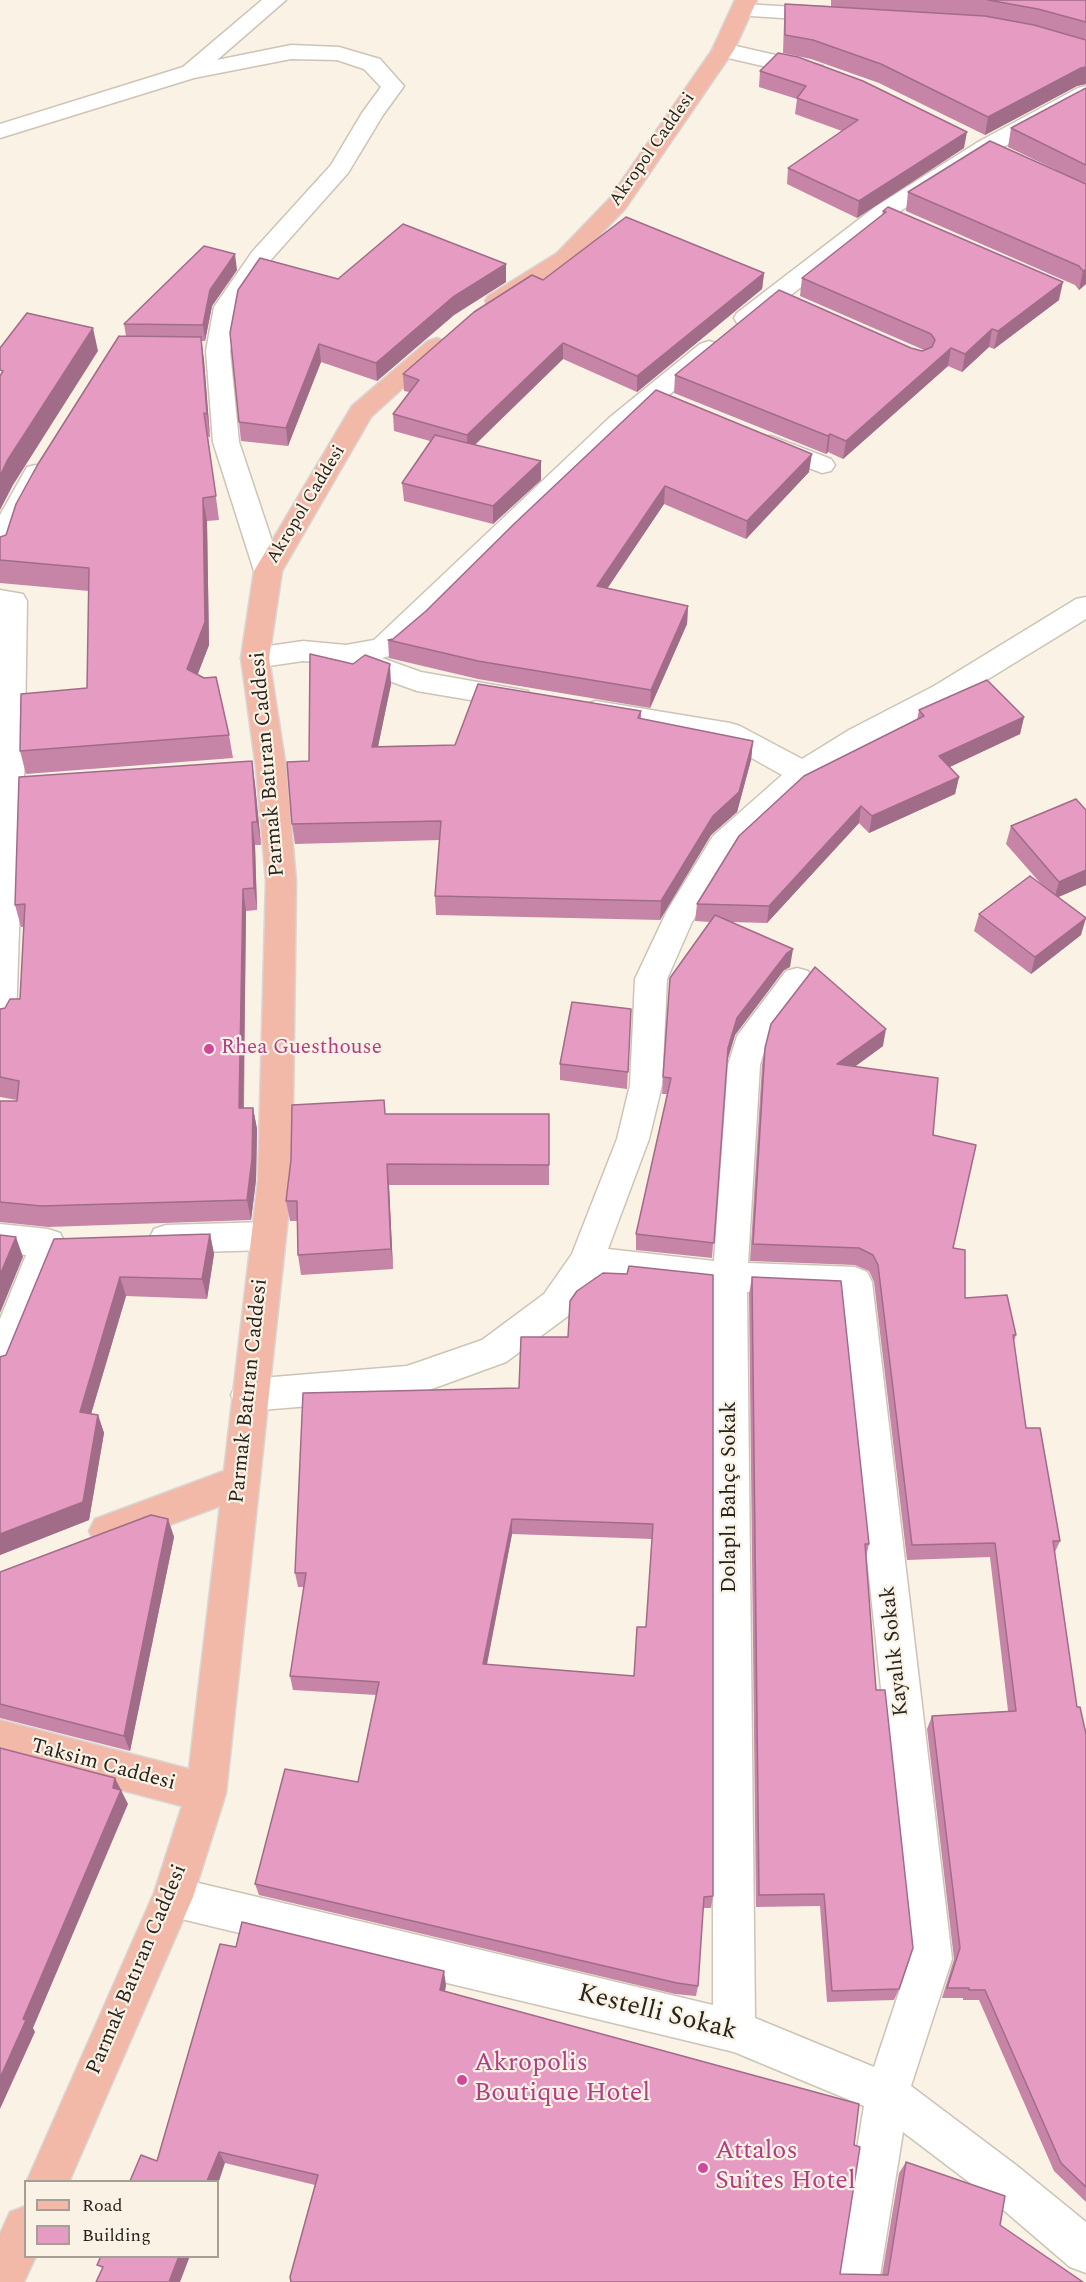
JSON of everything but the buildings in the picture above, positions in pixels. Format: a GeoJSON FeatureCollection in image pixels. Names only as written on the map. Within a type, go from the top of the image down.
{"type":"FeatureCollection","features":[{"type":"Feature","properties":{"kind":"main road","name":"Akropol Caddesi"},"geometry":{"type":"LineString","coordinates":[[268,571],[361,412],[465,323],[565,258],[617,204],[723,50],[744,5]]}},
{"type":"Feature","properties":{"kind":"main road","name":"Parmak Batıran Caddesi"},"geometry":{"type":"LineString","coordinates":[[47,2180],[173,1897],[206,1793],[242,1481],[267,1236],[276,1180],[281,881],[260,769],[255,658],[268,571]]}},
{"type":"Feature","properties":{"kind":"main road"},"geometry":{"type":"LineString","coordinates":[[75,1544],[242,1481]]}},
{"type":"Feature","properties":{"kind":"main road","name":"Taksim Caddesi"},"geometry":{"type":"LineString","coordinates":[[0,1739],[206,1793]]}},
{"type":"Feature","properties":{"kind":"main road"},"geometry":{"type":"LineString","coordinates":[[1,2282],[24,2232]]}},
{"type":"Feature","properties":{"kind":"street"},"geometry":{"type":"LineString","coordinates":[[190,72],[275,0]]}},
{"type":"Feature","properties":{"kind":"street"},"geometry":{"type":"LineString","coordinates":[[744,5],[848,16]]}},
{"type":"Feature","properties":{"kind":"street"},"geometry":{"type":"LineString","coordinates":[[723,50],[802,66],[836,78]]}},
{"type":"Feature","properties":{"kind":"street","name":"Akropol Caddesi"},"geometry":{"type":"LineString","coordinates":[[0,131],[190,72],[291,52],[339,54],[372,64],[393,86],[373,113],[340,168],[260,257],[226,307],[207,350],[226,442],[268,571]]}},
{"type":"Feature","properties":{"kind":"street"},"geometry":{"type":"LineString","coordinates":[[346,655],[382,648],[618,424],[663,400],[784,300],[986,146],[1086,93]]}},
{"type":"Feature","properties":{"kind":"street"},"geometry":{"type":"LineString","coordinates":[[748,435],[822,465]]}},
{"type":"Feature","properties":{"kind":"street"},"geometry":{"type":"LineString","coordinates":[[0,551],[6,527],[46,456]]}},
{"type":"Feature","properties":{"kind":"street"},"geometry":{"type":"LineString","coordinates":[[0,482],[28,486]]}},
{"type":"Feature","properties":{"kind":"street"},"geometry":{"type":"LineString","coordinates":[[0,599],[13,601],[21,787],[0,1018]]}},
{"type":"Feature","properties":{"kind":"street"},"geometry":{"type":"LineString","coordinates":[[249,1395],[407,1382],[494,1351],[556,1305],[586,1261],[633,1139],[646,1085],[651,979],[678,919],[724,844],[803,774],[859,737],[944,693],[1086,606]]}},
{"type":"Feature","properties":{"kind":"street"},"geometry":{"type":"LineString","coordinates":[[255,658],[303,651],[346,655],[417,681],[730,733],[803,774]]}},
{"type":"Feature","properties":{"kind":"street","name":"Dolaplı Bahçe Sokak"},"geometry":{"type":"LineString","coordinates":[[734,2031],[730,1277],[744,1065],[753,1036],[797,980]]}},
{"type":"Feature","properties":{"kind":"street"},"geometry":{"type":"LineString","coordinates":[[140,1240],[267,1236]]}},
{"type":"Feature","properties":{"kind":"street"},"geometry":{"type":"LineString","coordinates":[[0,1239],[48,1243],[82,1242]]}},
{"type":"Feature","properties":{"kind":"street"},"geometry":{"type":"LineString","coordinates":[[0,1362],[48,1243]]}},
{"type":"Feature","properties":{"kind":"street","name":"Kayalık Sokak"},"geometry":{"type":"LineString","coordinates":[[586,1261],[730,1277],[855,1282],[931,1959],[887,2094],[857,2282]]}},
{"type":"Feature","properties":{"kind":"street","name":"Kestelli Sokak"},"geometry":{"type":"LineString","coordinates":[[173,1897],[734,2031],[887,2094],[1001,2180],[1086,2251]]}},
{"type":"Feature","properties":{"kind":"place","name":"Rhea Guesthouse"},"geometry":{"type":"Point","coordinates":[209,1049]}},
{"type":"Feature","properties":{"kind":"place","name":"Akropolis Boutique Hotel"},"geometry":{"type":"Point","coordinates":[462,2080]}},
{"type":"Feature","properties":{"kind":"place","name":"Attalos Suites Hotel"},"geometry":{"type":"Point","coordinates":[703,2168]}}]}
